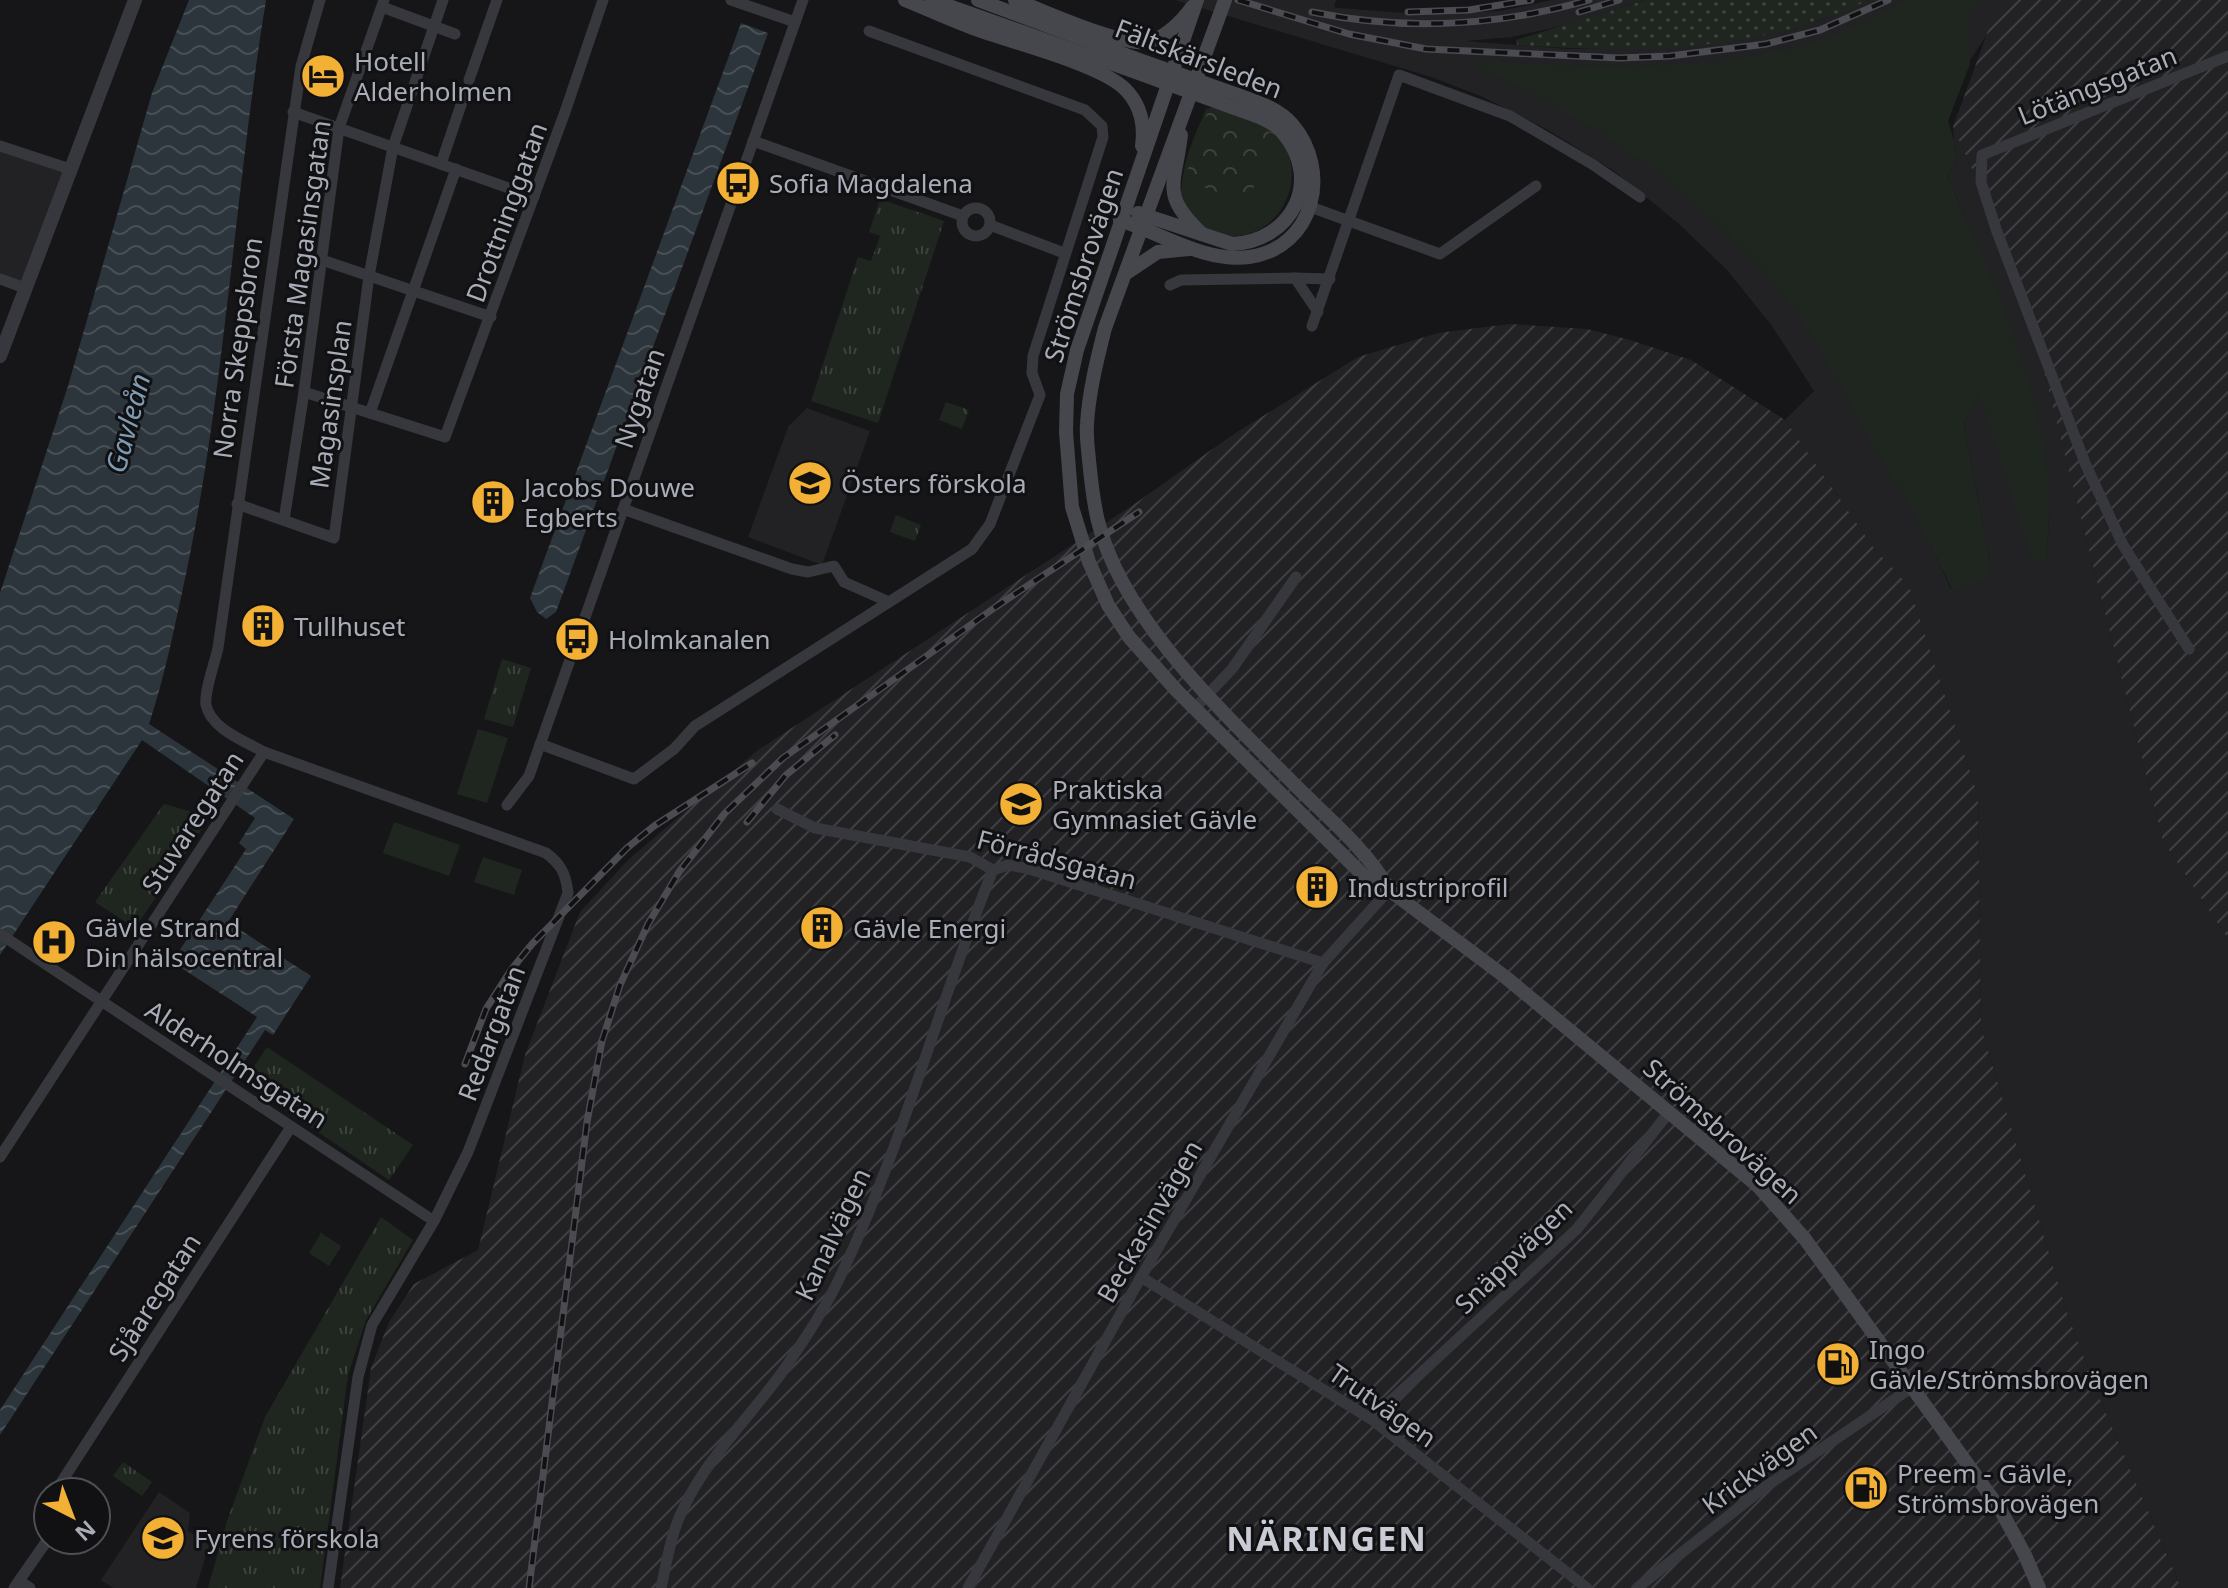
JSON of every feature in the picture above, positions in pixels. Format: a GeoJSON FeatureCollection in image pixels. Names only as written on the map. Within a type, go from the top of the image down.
{"type":"FeatureCollection","features":[{"type":"Feature","properties":{"kind":"main road"},"geometry":{"type":"LineString","coordinates":[[905,0],[976,30],[1086,67],[1115,81],[1131,95],[1141,113],[1143,138],[1138,174]]}},
{"type":"Feature","properties":{"kind":"main road","name":"Fältskärsleden"},"geometry":{"type":"LineString","coordinates":[[932,0],[1236,101],[1281,131],[1294,150],[1303,204]]}},
{"type":"Feature","properties":{"kind":"main road","name":"Fältskärsleden"},"geometry":{"type":"LineString","coordinates":[[978,0],[1132,64]]}},
{"type":"Feature","properties":{"kind":"main road"},"geometry":{"type":"LineString","coordinates":[[1015,0],[1106,35],[1144,43],[1166,33],[1191,10],[1197,0]]}},
{"type":"Feature","properties":{"kind":"main road","name":"Strömsbrovägen"},"geometry":{"type":"LineString","coordinates":[[1197,0],[1088,311],[1067,394],[1066,432],[1072,507],[1089,562],[1108,605],[1129,637],[1195,708],[1365,877],[1389,890],[1504,976],[1758,1186],[1805,1239],[2000,1509],[2039,1588]]}},
{"type":"Feature","properties":{"kind":"main road","name":"Strömsbrovägen"},"geometry":{"type":"LineString","coordinates":[[1224,3],[1105,328],[1092,377],[1087,427],[1091,486],[1098,523],[1114,564],[1135,604],[1164,644],[1208,694],[1377,867],[1389,890]]}},
{"type":"Feature","properties":{"kind":"main road"},"geometry":{"type":"LineString","coordinates":[[1185,109],[1172,186],[1173,197],[1201,243]]}},
{"type":"Feature","properties":{"kind":"main road"},"geometry":{"type":"LineString","coordinates":[[1125,274],[1158,252],[1201,243],[1248,243],[1263,238],[1303,204]]}},
{"type":"Feature","properties":{"kind":"main road"},"geometry":{"type":"LineString","coordinates":[[1122,214],[1201,243]]}},
{"type":"Feature","properties":{"kind":"street"},"geometry":{"type":"LineString","coordinates":[[0,356],[135,0]]}},
{"type":"Feature","properties":{"kind":"street","name":"Norra Skeppsbron"},"geometry":{"type":"LineString","coordinates":[[206,703],[218,648],[293,112],[301,66],[320,0]]}},
{"type":"Feature","properties":{"kind":"street","name":"Magasinsplan"},"geometry":{"type":"LineString","coordinates":[[284,520],[334,538],[369,276],[393,147],[443,0]]}},
{"type":"Feature","properties":{"kind":"street"},"geometry":{"type":"LineString","coordinates":[[469,80],[497,0]]}},
{"type":"Feature","properties":{"kind":"street","name":"Drottninggatan"},"geometry":{"type":"LineString","coordinates":[[370,413],[445,437],[491,317],[603,0]]}},
{"type":"Feature","properties":{"kind":"street"},"geometry":{"type":"LineString","coordinates":[[731,0],[795,22]]}},
{"type":"Feature","properties":{"kind":"street","name":"Nygatan"},"geometry":{"type":"LineString","coordinates":[[507,805],[529,776],[803,0]]}},
{"type":"Feature","properties":{"kind":"street"},"geometry":{"type":"LineString","coordinates":[[383,4],[455,34]]}},
{"type":"Feature","properties":{"kind":"street","name":"Första Magasinsgatan"},"geometry":{"type":"LineString","coordinates":[[284,520],[339,128],[383,4]]}},
{"type":"Feature","properties":{"kind":"street"},"geometry":{"type":"LineString","coordinates":[[540,744],[634,779],[674,749],[695,726],[972,549],[990,524],[1040,395],[1032,373],[1033,356],[1103,137],[1102,126],[1085,110],[869,31]]}},
{"type":"Feature","properties":{"kind":"street","name":"Lötängsgatan"},"geometry":{"type":"LineString","coordinates":[[2189,649],[2123,545],[2085,463],[1996,229],[1981,182],[1982,155],[2228,56]]}},
{"type":"Feature","properties":{"kind":"street"},"geometry":{"type":"LineString","coordinates":[[1312,326],[1399,75],[1510,116],[1592,164],[1640,197]]}},
{"type":"Feature","properties":{"kind":"street"},"geometry":{"type":"LineString","coordinates":[[441,164],[464,96]]}},
{"type":"Feature","properties":{"kind":"street"},"geometry":{"type":"LineString","coordinates":[[293,112],[534,197]]}},
{"type":"Feature","properties":{"kind":"street"},"geometry":{"type":"LineString","coordinates":[[753,141],[963,216]]}},
{"type":"Feature","properties":{"kind":"street"},"geometry":{"type":"LineString","coordinates":[[0,146],[70,169]]}},
{"type":"Feature","properties":{"kind":"street"},"geometry":{"type":"LineString","coordinates":[[304,392],[370,413],[456,169]]}},
{"type":"Feature","properties":{"kind":"street"},"geometry":{"type":"LineString","coordinates":[[1303,204],[1440,254],[1536,186]]}},
{"type":"Feature","properties":{"kind":"street"},"geometry":{"type":"LineString","coordinates":[[970,209],[980,209],[988,215],[990,225],[984,233],[974,236],[965,231],[963,216],[970,209]]}},
{"type":"Feature","properties":{"kind":"street"},"geometry":{"type":"LineString","coordinates":[[990,225],[1064,253]]}},
{"type":"Feature","properties":{"kind":"street"},"geometry":{"type":"LineString","coordinates":[[322,260],[491,317]]}},
{"type":"Feature","properties":{"kind":"street"},"geometry":{"type":"LineString","coordinates":[[1295,278],[1318,312]]}},
{"type":"Feature","properties":{"kind":"street"},"geometry":{"type":"LineString","coordinates":[[0,279],[25,288]]}},
{"type":"Feature","properties":{"kind":"street"},"geometry":{"type":"LineString","coordinates":[[1170,285],[1181,280],[1330,279]]}},
{"type":"Feature","properties":{"kind":"street"},"geometry":{"type":"LineString","coordinates":[[237,504],[284,520]]}},
{"type":"Feature","properties":{"kind":"street"},"geometry":{"type":"LineString","coordinates":[[623,509],[792,569],[820,572],[834,566],[844,582],[889,602]]}},
{"type":"Feature","properties":{"kind":"street"},"geometry":{"type":"LineString","coordinates":[[1195,708],[1232,669],[1296,577]]}},
{"type":"Feature","properties":{"kind":"street","name":"Redargatan"},"geometry":{"type":"LineString","coordinates":[[206,703],[212,718],[223,728],[264,752],[532,846],[555,860],[566,875],[568,893],[561,914],[468,1152],[434,1221],[372,1325],[358,1377],[328,1588]]}},
{"type":"Feature","properties":{"kind":"street","name":"Stuvaregatan"},"geometry":{"type":"LineString","coordinates":[[0,1157],[264,752]]}},
{"type":"Feature","properties":{"kind":"street","name":"Förrådsgatan"},"geometry":{"type":"LineString","coordinates":[[777,809],[815,828],[970,857],[993,870],[1008,865],[1026,868],[1323,963]]}},
{"type":"Feature","properties":{"kind":"street","name":"Kanalvägen"},"geometry":{"type":"LineString","coordinates":[[661,1588],[674,1531],[684,1507],[724,1443],[788,1363],[839,1280],[873,1205],[993,870]]}},
{"type":"Feature","properties":{"kind":"street","name":"Beckasinvägen"},"geometry":{"type":"LineString","coordinates":[[968,1588],[1141,1277],[1323,963],[1389,890]]}},
{"type":"Feature","properties":{"kind":"street","name":"Alderholmsgatan"},"geometry":{"type":"LineString","coordinates":[[0,934],[434,1221]]}},
{"type":"Feature","properties":{"kind":"street","name":"Snäppvägen"},"geometry":{"type":"LineString","coordinates":[[1371,1419],[1577,1229],[1670,1111]]}},
{"type":"Feature","properties":{"kind":"street","name":"Sjåaregatan"},"geometry":{"type":"LineString","coordinates":[[65,1476],[291,1127]]}},
{"type":"Feature","properties":{"kind":"street","name":"Trutvägen"},"geometry":{"type":"LineString","coordinates":[[1141,1277],[1371,1419],[1587,1588]]}},
{"type":"Feature","properties":{"kind":"street","name":"Krickvägen"},"geometry":{"type":"LineString","coordinates":[[1637,1588],[1765,1487],[1911,1388]]}},
{"type":"Feature","properties":{"kind":"street"},"geometry":{"type":"LineString","coordinates":[[30,1588],[17,1584],[36,1556]]}},
{"type":"Feature","properties":{"kind":"shaded area"},"geometry":{"type":"Polygon","coordinates":[[[1175,0],[1336,0],[1334,7],[1339,8],[1418,14],[1500,11],[1552,0],[1645,0],[1570,24],[1512,37],[1466,41],[1569,49],[1669,47],[1764,35],[1818,21],[1868,0],[2010,0],[1935,113],[1910,501],[1951,589],[1990,563],[1964,424],[1979,393],[2046,559],[2049,522],[2046,462],[1965,216],[1947,176],[1956,164],[1953,127],[2018,270],[2163,841],[2228,939],[2228,1588],[2181,1588],[2099,1397],[2067,1313],[1981,1027],[1978,796],[1909,586],[1874,548],[1785,420],[1814,391],[1772,326],[1727,270],[1678,223],[1614,171],[1548,130],[1483,97],[1431,77],[1175,0]]]}},
{"type":"Feature","properties":{"kind":"shaded area"},"geometry":{"type":"Polygon","coordinates":[[[2010,0],[2228,0],[2228,939],[2163,841],[2018,270],[1953,127],[1988,31],[2010,0]]]}},
{"type":"Feature","properties":{"kind":"shaded area"},"geometry":{"type":"Polygon","coordinates":[[[0,148],[66,172],[24,285],[0,276],[0,148]]]}},
{"type":"Feature","properties":{"kind":"shaded area","name":"NÄRINGEN"},"geometry":{"type":"Polygon","coordinates":[[[1510,324],[1587,329],[1691,360],[1785,420],[1874,548],[1909,586],[1978,796],[1981,1027],[2067,1313],[2099,1397],[2181,1588],[340,1588],[371,1368],[389,1322],[414,1284],[478,1250],[525,1055],[580,912],[629,859],[758,750],[1133,505],[1234,434],[1358,357],[1438,333],[1510,324]]]}},
{"type":"Feature","properties":{"kind":"shaded area","name":"Östers förskola"},"geometry":{"type":"Polygon","coordinates":[[[807,408],[870,431],[822,565],[748,537],[788,427],[807,408]]]}},
{"type":"Feature","properties":{"kind":"shaded area","name":"Fyrens förskola"},"geometry":{"type":"Polygon","coordinates":[[[159,1492],[190,1513],[188,1531],[209,1545],[196,1588],[113,1588],[101,1580],[159,1492]]]}},
{"type":"Feature","properties":{"kind":"green space"},"geometry":{"type":"Polygon","coordinates":[[[1646,0],[1868,0],[1784,31],[1741,40],[1651,48],[1517,45],[1516,40],[1646,0]]]}},
{"type":"Feature","properties":{"kind":"green space"},"geometry":{"type":"Polygon","coordinates":[[[1907,0],[1981,0],[1967,15],[1970,64],[1948,121],[1954,140],[1956,164],[1947,176],[2019,351],[2039,424],[2049,485],[2046,559],[2033,563],[1979,394],[1964,424],[1990,563],[1987,580],[1952,589],[1920,523],[1835,376],[1774,284],[1709,217],[1637,159],[1560,109],[1476,67],[1479,61],[1653,66],[1741,58],[1824,39],[1907,0]]]}},
{"type":"Feature","properties":{"kind":"green space"},"geometry":{"type":"Polygon","coordinates":[[[1213,107],[1269,128],[1287,152],[1292,173],[1289,193],[1280,211],[1267,225],[1249,234],[1228,236],[1206,229],[1181,202],[1188,154],[1206,109],[1213,107]]]}},
{"type":"Feature","properties":{"kind":"green space"},"geometry":{"type":"Polygon","coordinates":[[[1208,111],[1273,133],[1248,203],[1184,180],[1208,111]]]}},
{"type":"Feature","properties":{"kind":"green space"},"geometry":{"type":"Polygon","coordinates":[[[880,199],[944,221],[878,423],[811,401],[858,257],[871,261],[880,236],[869,232],[880,199]]]}},
{"type":"Feature","properties":{"kind":"green space"},"geometry":{"type":"Polygon","coordinates":[[[946,402],[969,410],[962,429],[939,420],[946,402]]]}},
{"type":"Feature","properties":{"kind":"green space"},"geometry":{"type":"Polygon","coordinates":[[[896,515],[921,525],[915,541],[890,532],[896,515]]]}},
{"type":"Feature","properties":{"kind":"green space"},"geometry":{"type":"Polygon","coordinates":[[[502,659],[531,668],[513,727],[484,719],[502,659]]]}},
{"type":"Feature","properties":{"kind":"green space"},"geometry":{"type":"Polygon","coordinates":[[[478,729],[508,738],[487,803],[457,794],[478,729]]]}},
{"type":"Feature","properties":{"kind":"green space"},"geometry":{"type":"Polygon","coordinates":[[[164,804],[210,817],[135,928],[95,902],[164,804]]]}},
{"type":"Feature","properties":{"kind":"green space"},"geometry":{"type":"Polygon","coordinates":[[[394,822],[460,845],[449,876],[383,853],[394,822]]]}},
{"type":"Feature","properties":{"kind":"green space"},"geometry":{"type":"Polygon","coordinates":[[[483,857],[522,870],[514,895],[474,882],[483,857]]]}},
{"type":"Feature","properties":{"kind":"green space"},"geometry":{"type":"Polygon","coordinates":[[[267,1047],[413,1145],[389,1180],[244,1082],[267,1047]]]}},
{"type":"Feature","properties":{"kind":"green space"},"geometry":{"type":"Polygon","coordinates":[[[381,1217],[413,1240],[366,1320],[348,1375],[320,1588],[208,1588],[227,1521],[265,1417],[381,1217]]]}},
{"type":"Feature","properties":{"kind":"green space"},"geometry":{"type":"Polygon","coordinates":[[[321,1233],[341,1246],[329,1266],[309,1253],[321,1233]]]}},
{"type":"Feature","properties":{"kind":"green space"},"geometry":{"type":"Polygon","coordinates":[[[123,1462],[152,1482],[142,1496],[113,1476],[123,1462]]]}},
{"type":"Feature","properties":{"kind":"water","name":"Gavleån"},"geometry":{"type":"Polygon","coordinates":[[[189,0],[266,0],[209,442],[183,588],[149,724],[294,819],[228,922],[311,976],[273,1035],[265,1030],[0,1435],[0,1410],[257,1017],[172,962],[246,849],[239,843],[255,818],[142,740],[0,955],[0,593],[68,386],[152,93],[189,0]]]}},
{"type":"Feature","properties":{"kind":"water"},"geometry":{"type":"Polygon","coordinates":[[[741,23],[768,33],[556,612],[546,619],[537,612],[530,598],[741,23]]]}},
{"type":"Feature","properties":{"kind":"railway"},"geometry":{"type":"LineString","coordinates":[[1238,0],[1349,34],[1426,49],[1619,58],[1670,56],[1766,44],[1820,30],[1888,0]]}},
{"type":"Feature","properties":{"kind":"railway"},"geometry":{"type":"LineString","coordinates":[[1408,12],[1469,10],[1531,0]]}},
{"type":"Feature","properties":{"kind":"railway"},"geometry":{"type":"LineString","coordinates":[[1312,12],[1381,22],[1451,23],[1521,16],[1589,0]]}},
{"type":"Feature","properties":{"kind":"railway"},"geometry":{"type":"LineString","coordinates":[[1579,12],[1619,0]]}},
{"type":"Feature","properties":{"kind":"railway"},"geometry":{"type":"LineString","coordinates":[[529,1588],[587,1122],[602,1041],[620,985],[648,924],[679,872],[725,813],[783,758],[997,606],[1139,512]]}},
{"type":"Feature","properties":{"kind":"railway"},"geometry":{"type":"LineString","coordinates":[[747,822],[786,775],[835,735]]}},
{"type":"Feature","properties":{"kind":"railway"},"geometry":{"type":"LineString","coordinates":[[465,1064],[486,1009],[532,944],[627,848],[654,826],[752,763]]}},
{"type":"Feature","properties":{"kind":"place","name":"Hotell Alderholmen"},"geometry":{"type":"Point","coordinates":[323,76]}},
{"type":"Feature","properties":{"kind":"place","name":"Sofia Magdalena"},"geometry":{"type":"Point","coordinates":[738,183]}},
{"type":"Feature","properties":{"kind":"place","name":"Östers förskola"},"geometry":{"type":"Point","coordinates":[810,483]}},
{"type":"Feature","properties":{"kind":"place","name":"Jacobs Douwe Egberts"},"geometry":{"type":"Point","coordinates":[493,502]}},
{"type":"Feature","properties":{"kind":"place","name":"Tullhuset"},"geometry":{"type":"Point","coordinates":[263,626]}},
{"type":"Feature","properties":{"kind":"place","name":"Holmkanalen"},"geometry":{"type":"Point","coordinates":[577,639]}},
{"type":"Feature","properties":{"kind":"place","name":"Praktiska Gymnasiet Gävle"},"geometry":{"type":"Point","coordinates":[1021,804]}},
{"type":"Feature","properties":{"kind":"place","name":"Industriprofil"},"geometry":{"type":"Point","coordinates":[1317,887]}},
{"type":"Feature","properties":{"kind":"place","name":"Gävle Energi"},"geometry":{"type":"Point","coordinates":[822,928]}},
{"type":"Feature","properties":{"kind":"place","name":"Gävle Strand Din hälsocentral"},"geometry":{"type":"Point","coordinates":[54,942]}},
{"type":"Feature","properties":{"kind":"place","name":"Ingo Gävle/Strömsbrovägen"},"geometry":{"type":"Point","coordinates":[1838,1364]}},
{"type":"Feature","properties":{"kind":"place","name":"Preem - Gävle, Strömsbrovägen"},"geometry":{"type":"Point","coordinates":[1866,1488]}},
{"type":"Feature","properties":{"kind":"place","name":"Fyrens förskola"},"geometry":{"type":"Point","coordinates":[163,1538]}},
{"type":"Feature","properties":{"kind":"district","name":"NÄRINGEN"},"geometry":{"type":"Point","coordinates":[1327,1538]}}]}
